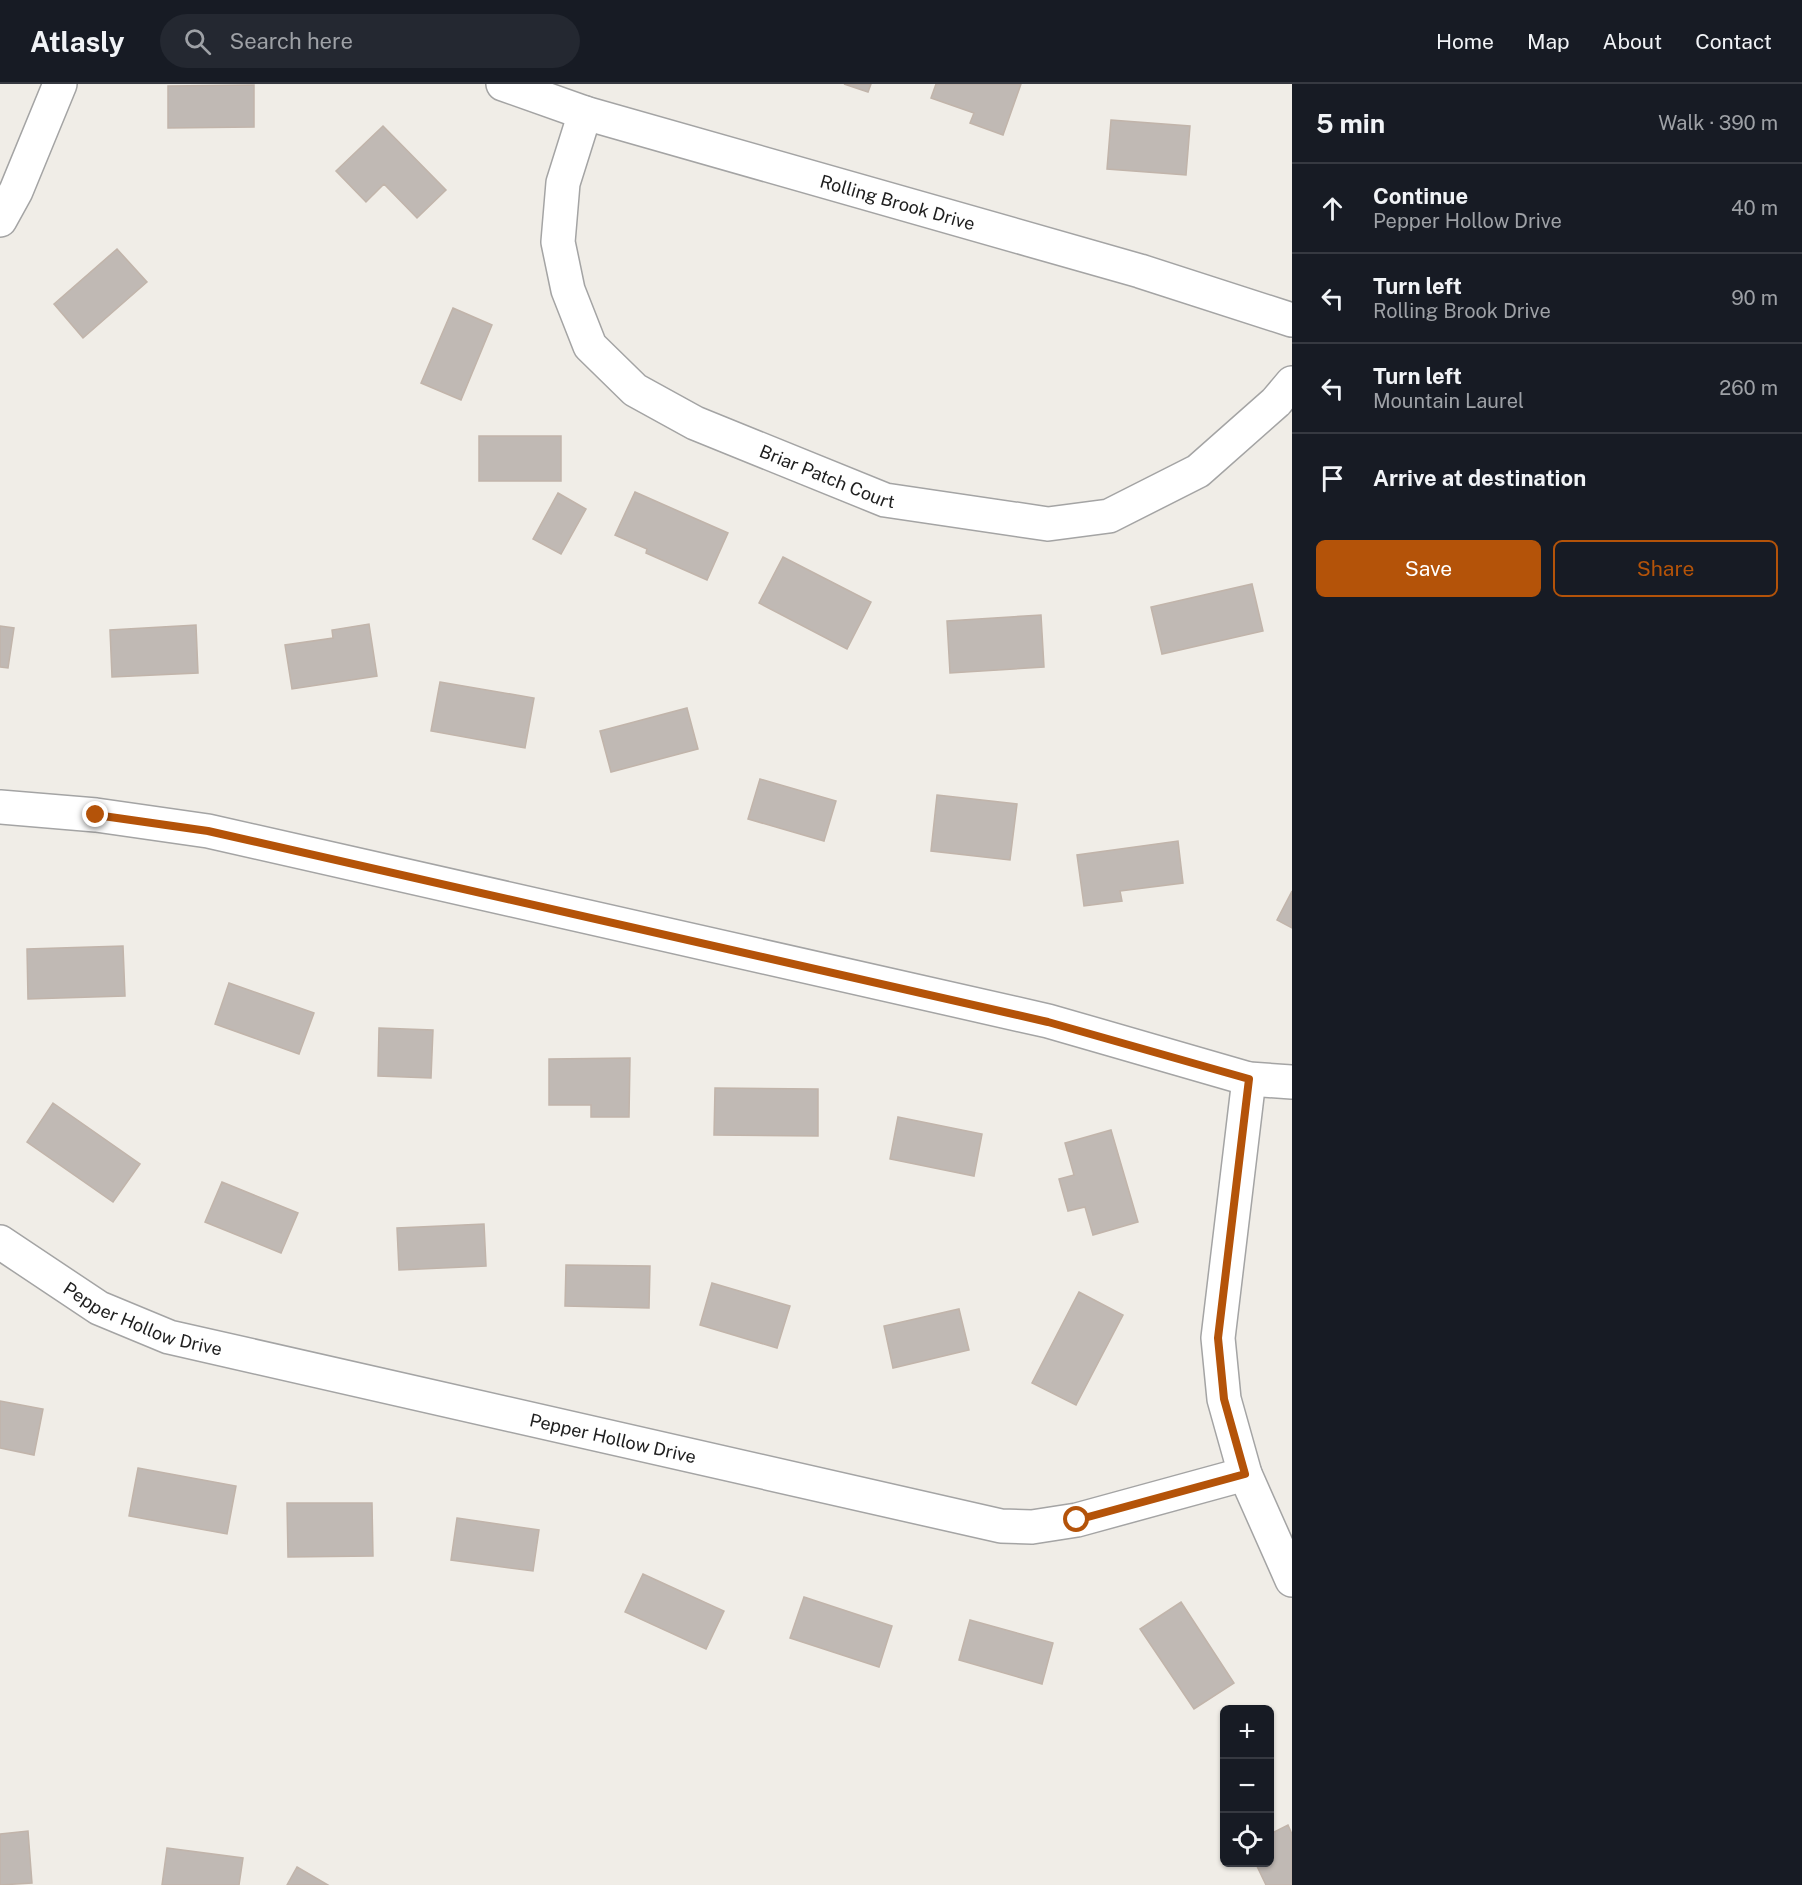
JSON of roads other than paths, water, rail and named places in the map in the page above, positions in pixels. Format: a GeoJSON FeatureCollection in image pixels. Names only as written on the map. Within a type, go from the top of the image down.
{"type":"FeatureCollection","features":[{"type":"Feature","properties":{"kind":"street"},"geometry":{"type":"LineString","coordinates":[[0,220],[16,191],[60,84]]}},
{"type":"Feature","properties":{"kind":"street","name":"Rolling Brook Drive"},"geometry":{"type":"LineString","coordinates":[[503,84],[585,113],[1129,268],[1292,320]]}},
{"type":"Feature","properties":{"kind":"street","name":"Briar Patch Court"},"geometry":{"type":"LineString","coordinates":[[585,113],[563,183],[558,242],[568,290],[590,346],[635,390],[695,423],[885,500],[1048,524],[1109,516],[1198,471],[1276,402],[1292,383]]}},
{"type":"Feature","properties":{"kind":"street"},"geometry":{"type":"LineString","coordinates":[[0,807],[96,815],[208,831],[1048,1022],[1249,1079],[1292,1082]]}},
{"type":"Feature","properties":{"kind":"street"},"geometry":{"type":"LineString","coordinates":[[1249,1079],[1218,1338],[1224,1399],[1245,1474],[1292,1580]]}},
{"type":"Feature","properties":{"kind":"street","name":"Pepper Hollow Drive"},"geometry":{"type":"LineString","coordinates":[[0,1242],[99,1308],[169,1337],[1001,1526],[1032,1527],[1077,1520],[1245,1474]]}}]}
